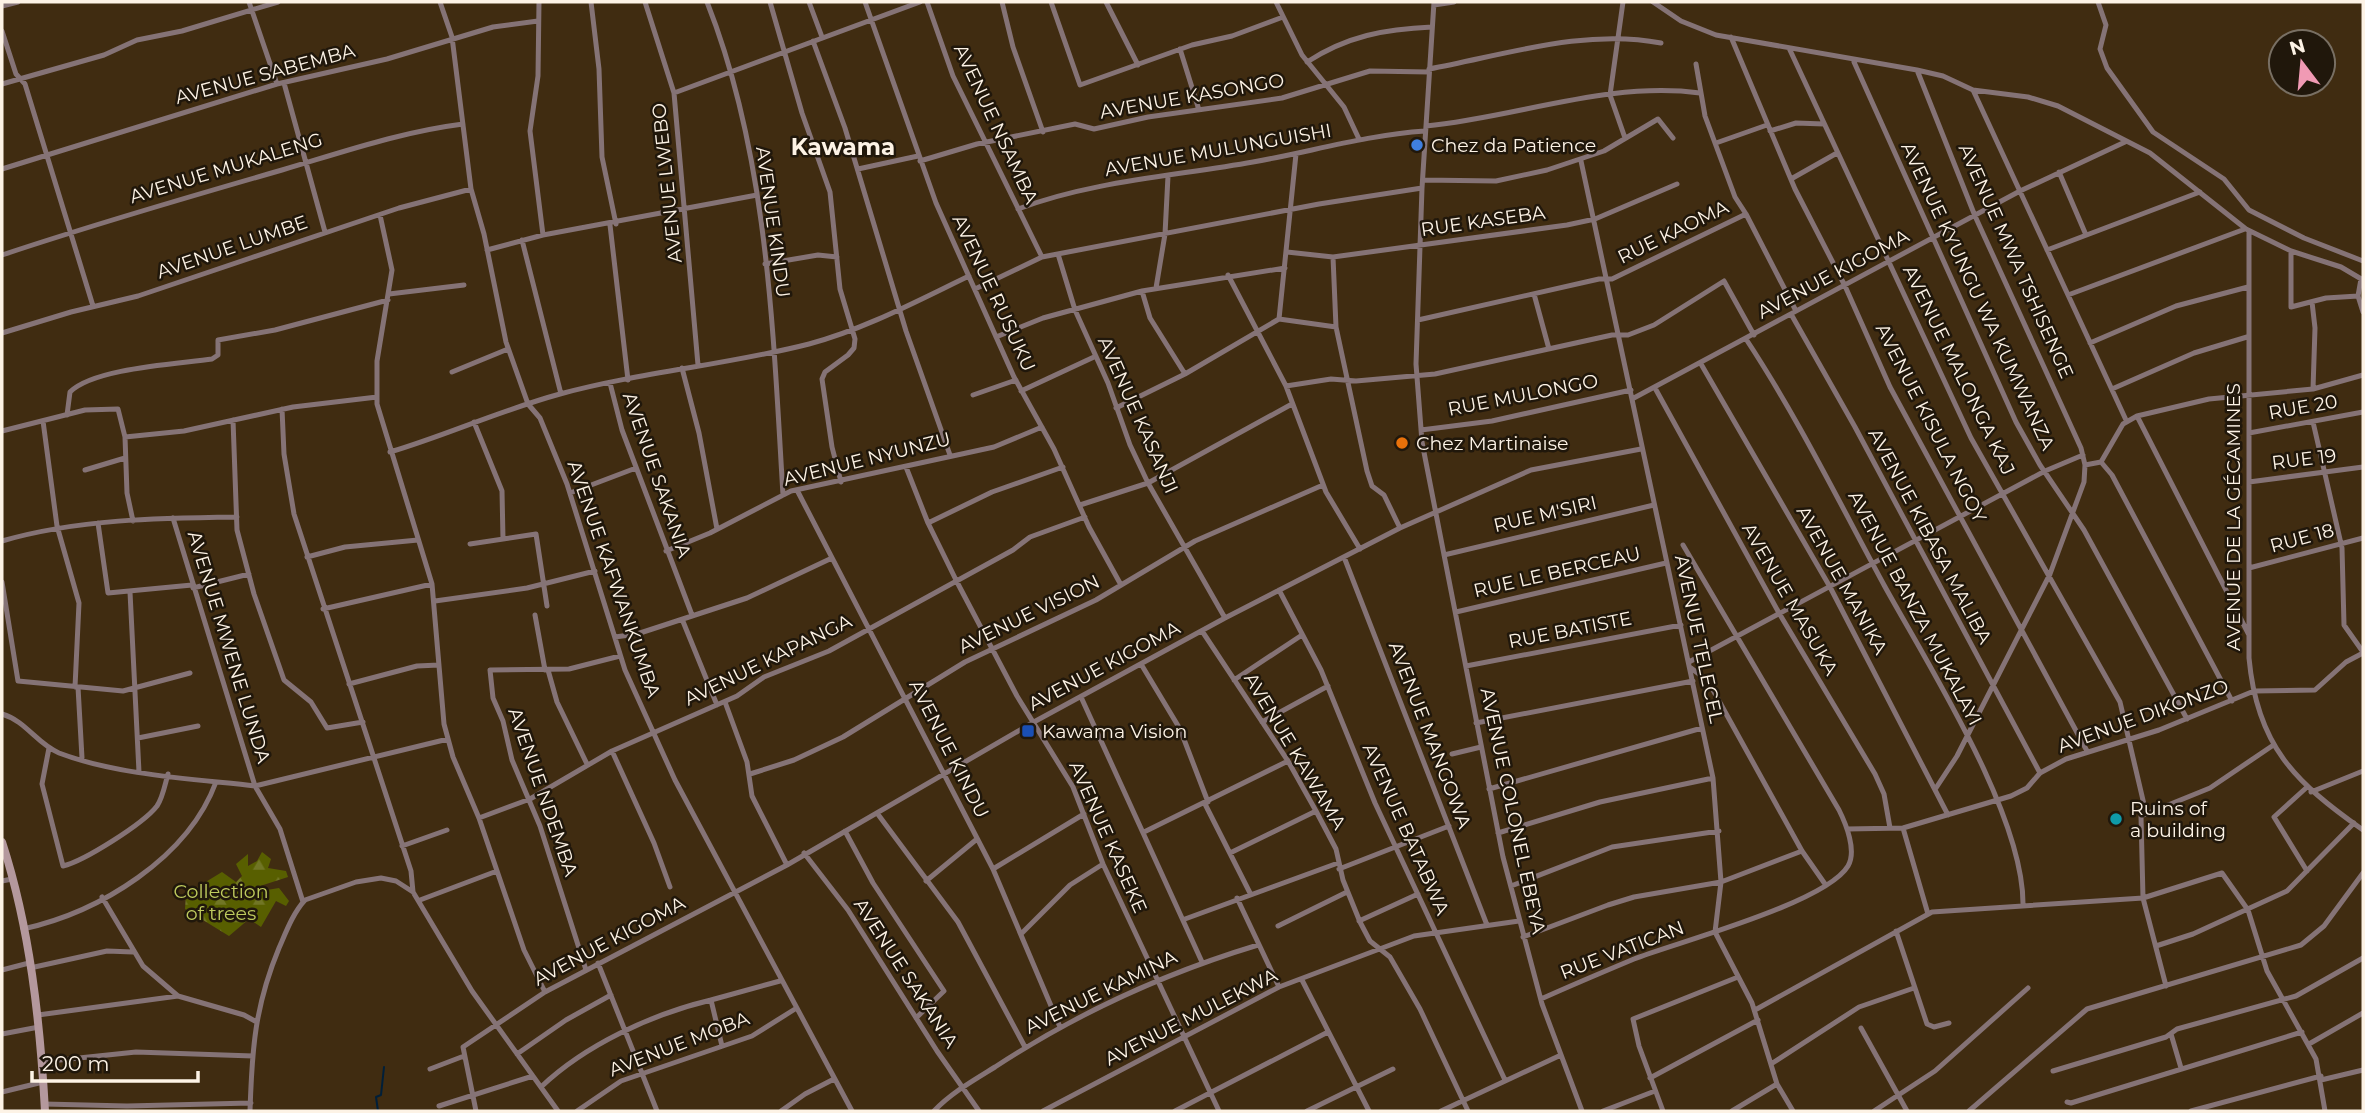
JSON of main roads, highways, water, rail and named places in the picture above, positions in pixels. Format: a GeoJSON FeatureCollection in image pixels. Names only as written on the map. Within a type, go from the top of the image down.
{"type":"FeatureCollection","features":[{"type":"Feature","properties":{"kind":"waterway"},"geometry":{"type":"LineString","coordinates":[[378,1111],[376,1097],[381,1095],[384,1067]]}},
{"type":"Feature","properties":{"kind":"place","name":"Chez da Patience"},"geometry":{"type":"Point","coordinates":[1417,145]}},
{"type":"Feature","properties":{"kind":"place","name":"Chez Martinaise"},"geometry":{"type":"Point","coordinates":[1402,443]}},
{"type":"Feature","properties":{"kind":"place","name":"Kawama Vision"},"geometry":{"type":"Point","coordinates":[1028,731]}},
{"type":"Feature","properties":{"kind":"place","name":"Ruins of a building"},"geometry":{"type":"Point","coordinates":[2116,819]}},
{"type":"Feature","properties":{"kind":"district","name":"Kawama"},"geometry":{"type":"Point","coordinates":[843,147]}},
{"type":"Feature","properties":{"kind":"park label","name":"Collection of trees"},"geometry":{"type":"Point","coordinates":[221,902]}}]}
